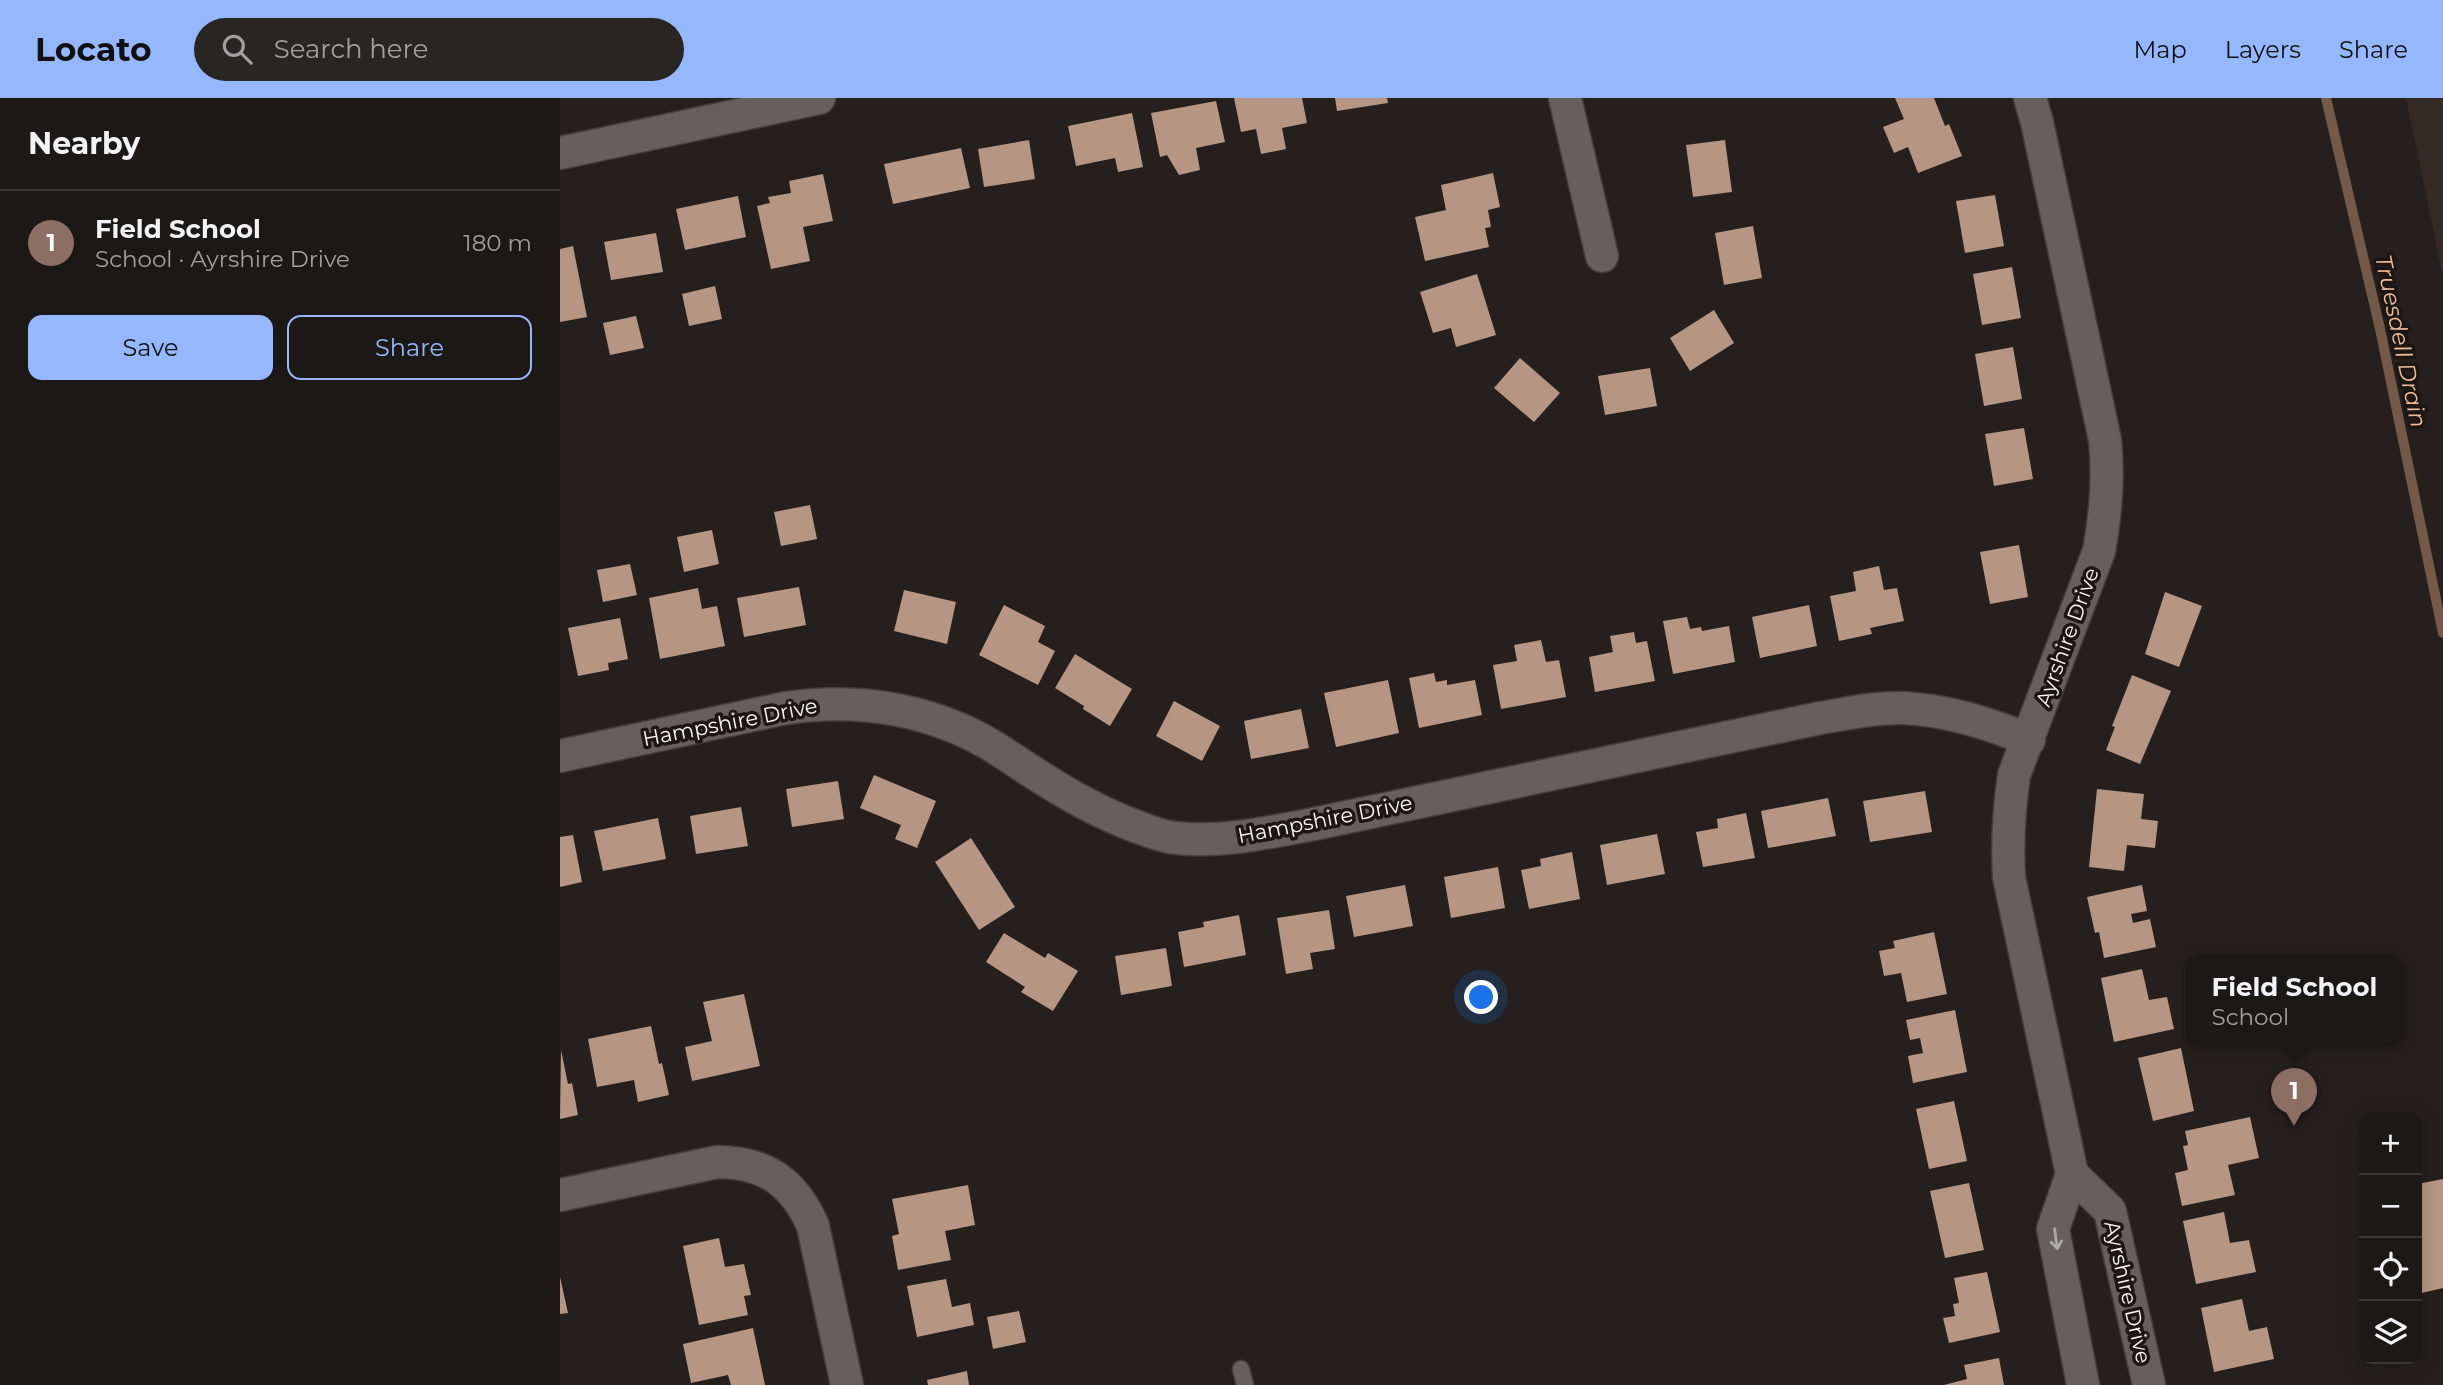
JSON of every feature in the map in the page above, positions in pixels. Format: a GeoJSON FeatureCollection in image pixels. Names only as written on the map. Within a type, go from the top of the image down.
{"type":"FeatureCollection","features":[{"type":"Feature","properties":{"kind":"street"},"geometry":{"type":"LineString","coordinates":[[560,153],[819,98]]}},
{"type":"Feature","properties":{"kind":"street"},"geometry":{"type":"LineString","coordinates":[[1565,98],[1602,256]]}},
{"type":"Feature","properties":{"kind":"street","name":"Ayrshire Drive"},"geometry":{"type":"LineString","coordinates":[[2030,98],[2038,122],[2105,440],[2108,471],[2106,512],[2099,551],[2014,775],[2007,843],[2009,877],[2072,1174],[2110,1210],[2149,1385]]}},
{"type":"Feature","properties":{"kind":"street","name":"Hampshire Drive"},"geometry":{"type":"LineString","coordinates":[[560,756],[786,708],[816,704],[866,704],[926,716],[976,737],[1078,802],[1127,823],[1177,838],[1214,838],[1250,836],[1309,825],[1868,710],[1900,708],[1944,712],[1988,723],[2029,740]]}},
{"type":"Feature","properties":{"kind":"street"},"geometry":{"type":"LineString","coordinates":[[560,1195],[717,1162],[756,1166],[775,1176],[797,1197],[813,1226],[847,1385]]}},
{"type":"Feature","properties":{"kind":"street"},"geometry":{"type":"LineString","coordinates":[[2072,1174],[2053,1229],[2083,1385]]}},
{"type":"Feature","properties":{"kind":"shaded area"},"geometry":{"type":"Polygon","coordinates":[[[2406,98],[2443,98],[2443,277],[2406,98]]]}},
{"type":"Feature","properties":{"kind":"building"},"geometry":{"type":"Polygon","coordinates":[[[1234,98],[1302,98],[1307,123],[1282,128],[1286,149],[1261,154],[1256,129],[1241,132],[1234,98]]]}},
{"type":"Feature","properties":{"kind":"building"},"geometry":{"type":"Polygon","coordinates":[[[1335,98],[1387,98],[1388,103],[1337,111],[1335,98]]]}},
{"type":"Feature","properties":{"kind":"building"},"geometry":{"type":"Polygon","coordinates":[[[1895,98],[1934,98],[1945,126],[1949,124],[1962,156],[1918,173],[1908,147],[1894,153],[1883,127],[1904,119],[1895,98]]]}},
{"type":"Feature","properties":{"kind":"building"},"geometry":{"type":"Polygon","coordinates":[[[1216,101],[1225,142],[1196,148],[1200,170],[1179,175],[1167,155],[1160,157],[1151,113],[1216,101]]]}},
{"type":"Feature","properties":{"kind":"building"},"geometry":{"type":"Polygon","coordinates":[[[1132,113],[1143,167],[1118,172],[1115,158],[1076,166],[1068,126],[1132,113]]]}},
{"type":"Feature","properties":{"kind":"building"},"geometry":{"type":"Polygon","coordinates":[[[1029,140],[1035,179],[984,187],[978,149],[1029,140]]]}},
{"type":"Feature","properties":{"kind":"building"},"geometry":{"type":"Polygon","coordinates":[[[1725,140],[1732,192],[1693,197],[1686,145],[1725,140]]]}},
{"type":"Feature","properties":{"kind":"building"},"geometry":{"type":"Polygon","coordinates":[[[961,148],[970,188],[893,204],[884,164],[961,148]]]}},
{"type":"Feature","properties":{"kind":"building"},"geometry":{"type":"Polygon","coordinates":[[[1493,173],[1500,207],[1488,210],[1491,227],[1485,228],[1489,247],[1425,261],[1415,217],[1446,210],[1441,185],[1493,173]]]}},
{"type":"Feature","properties":{"kind":"building"},"geometry":{"type":"Polygon","coordinates":[[[823,174],[833,221],[803,227],[810,261],[771,269],[757,206],[770,203],[768,197],[791,193],[789,181],[823,174]]]}},
{"type":"Feature","properties":{"kind":"building"},"geometry":{"type":"Polygon","coordinates":[[[1995,195],[2004,246],[1965,253],[1956,201],[1995,195]]]}},
{"type":"Feature","properties":{"kind":"building"},"geometry":{"type":"Polygon","coordinates":[[[738,196],[746,237],[685,250],[676,209],[738,196]]]}},
{"type":"Feature","properties":{"kind":"building"},"geometry":{"type":"Polygon","coordinates":[[[1753,226],[1762,278],[1724,285],[1715,233],[1753,226]]]}},
{"type":"Feature","properties":{"kind":"building"},"geometry":{"type":"Polygon","coordinates":[[[656,233],[663,272],[611,280],[604,242],[656,233]]]}},
{"type":"Feature","properties":{"kind":"building"},"geometry":{"type":"Polygon","coordinates":[[[573,246],[587,317],[560,322],[560,249],[573,246]]]}},
{"type":"Feature","properties":{"kind":"building"},"geometry":{"type":"Polygon","coordinates":[[[2012,267],[2021,318],[1982,325],[1973,274],[2012,267]]]}},
{"type":"Feature","properties":{"kind":"building"},"geometry":{"type":"Polygon","coordinates":[[[1477,274],[1496,335],[1456,347],[1451,328],[1433,333],[1420,292],[1477,274]]]}},
{"type":"Feature","properties":{"kind":"building"},"geometry":{"type":"Polygon","coordinates":[[[715,286],[722,319],[689,326],[682,294],[715,286]]]}},
{"type":"Feature","properties":{"kind":"building"},"geometry":{"type":"Polygon","coordinates":[[[1714,310],[1734,343],[1690,371],[1670,338],[1714,310]]]}},
{"type":"Feature","properties":{"kind":"building"},"geometry":{"type":"Polygon","coordinates":[[[636,316],[644,348],[610,355],[603,323],[636,316]]]}},
{"type":"Feature","properties":{"kind":"building"},"geometry":{"type":"Polygon","coordinates":[[[2013,347],[2022,399],[1984,406],[1975,354],[2013,347]]]}},
{"type":"Feature","properties":{"kind":"building"},"geometry":{"type":"Polygon","coordinates":[[[1520,358],[1560,393],[1534,422],[1494,388],[1520,358]]]}},
{"type":"Feature","properties":{"kind":"building"},"geometry":{"type":"Polygon","coordinates":[[[1650,368],[1657,406],[1605,415],[1598,376],[1650,368]]]}},
{"type":"Feature","properties":{"kind":"building"},"geometry":{"type":"Polygon","coordinates":[[[2024,428],[2033,479],[1994,486],[1985,434],[2024,428]]]}},
{"type":"Feature","properties":{"kind":"building"},"geometry":{"type":"Polygon","coordinates":[[[810,505],[817,539],[781,546],[774,512],[810,505]]]}},
{"type":"Feature","properties":{"kind":"building"},"geometry":{"type":"Polygon","coordinates":[[[712,530],[719,564],[684,572],[677,537],[712,530]]]}},
{"type":"Feature","properties":{"kind":"building"},"geometry":{"type":"Polygon","coordinates":[[[2019,545],[2028,597],[1990,604],[1980,552],[2019,545]]]}},
{"type":"Feature","properties":{"kind":"building"},"geometry":{"type":"Polygon","coordinates":[[[630,564],[637,595],[603,602],[597,570],[630,564]]]}},
{"type":"Feature","properties":{"kind":"building"},"geometry":{"type":"Polygon","coordinates":[[[1879,566],[1884,590],[1897,588],[1904,621],[1870,628],[1872,634],[1839,641],[1830,596],[1856,591],[1853,572],[1879,566]]]}},
{"type":"Feature","properties":{"kind":"building"},"geometry":{"type":"Polygon","coordinates":[[[799,587],[806,625],[744,637],[737,598],[799,587]]]}},
{"type":"Feature","properties":{"kind":"building"},"geometry":{"type":"Polygon","coordinates":[[[698,588],[702,609],[717,606],[725,646],[660,659],[649,598],[698,588]]]}},
{"type":"Feature","properties":{"kind":"building"},"geometry":{"type":"Polygon","coordinates":[[[904,590],[956,602],[947,644],[894,631],[904,590]]]}},
{"type":"Feature","properties":{"kind":"building"},"geometry":{"type":"Polygon","coordinates":[[[2165,592],[2202,606],[2179,667],[2145,654],[2165,592]]]}},
{"type":"Feature","properties":{"kind":"building"},"geometry":{"type":"Polygon","coordinates":[[[1004,605],[1045,626],[1038,642],[1055,651],[1038,685],[979,655],[1004,605]]]}},
{"type":"Feature","properties":{"kind":"building"},"geometry":{"type":"Polygon","coordinates":[[[1809,605],[1817,646],[1760,658],[1752,617],[1809,605]]]}},
{"type":"Feature","properties":{"kind":"building"},"geometry":{"type":"Polygon","coordinates":[[[1687,617],[1690,629],[1701,627],[1702,631],[1729,626],[1735,662],[1673,674],[1663,621],[1687,617]]]}},
{"type":"Feature","properties":{"kind":"building"},"geometry":{"type":"Polygon","coordinates":[[[620,618],[628,659],[608,663],[609,670],[578,676],[568,628],[620,618]]]}},
{"type":"Feature","properties":{"kind":"building"},"geometry":{"type":"Polygon","coordinates":[[[1634,632],[1636,643],[1647,641],[1655,681],[1595,692],[1589,657],[1613,652],[1610,636],[1634,632]]]}},
{"type":"Feature","properties":{"kind":"building"},"geometry":{"type":"Polygon","coordinates":[[[1541,640],[1546,662],[1559,660],[1566,697],[1501,709],[1493,665],[1517,661],[1514,645],[1541,640]]]}},
{"type":"Feature","properties":{"kind":"building"},"geometry":{"type":"Polygon","coordinates":[[[1075,654],[1132,689],[1110,726],[1055,688],[1075,654]]]}},
{"type":"Feature","properties":{"kind":"building"},"geometry":{"type":"Polygon","coordinates":[[[1434,673],[1436,682],[1447,680],[1447,685],[1475,680],[1482,715],[1419,728],[1409,678],[1434,673]]]}},
{"type":"Feature","properties":{"kind":"building"},"geometry":{"type":"Polygon","coordinates":[[[2132,675],[2171,691],[2140,764],[2106,750],[2115,727],[2112,726],[2132,675]]]}},
{"type":"Feature","properties":{"kind":"building"},"geometry":{"type":"Polygon","coordinates":[[[1388,680],[1399,733],[1336,747],[1324,693],[1388,680]]]}},
{"type":"Feature","properties":{"kind":"building"},"geometry":{"type":"Polygon","coordinates":[[[1174,701],[1220,726],[1202,761],[1156,736],[1174,701]]]}},
{"type":"Feature","properties":{"kind":"building"},"geometry":{"type":"Polygon","coordinates":[[[1301,709],[1309,748],[1251,759],[1244,721],[1301,709]]]}},
{"type":"Feature","properties":{"kind":"building"},"geometry":{"type":"Polygon","coordinates":[[[874,775],[936,801],[917,848],[895,839],[901,825],[860,808],[874,775]]]}},
{"type":"Feature","properties":{"kind":"building"},"geometry":{"type":"Polygon","coordinates":[[[838,781],[844,819],[792,827],[786,789],[838,781]]]}},
{"type":"Feature","properties":{"kind":"building"},"geometry":{"type":"Polygon","coordinates":[[[2097,789],[2144,794],[2141,819],[2158,821],[2155,848],[2127,845],[2124,871],[2089,867],[2097,789]]]}},
{"type":"Feature","properties":{"kind":"building"},"geometry":{"type":"Polygon","coordinates":[[[1925,791],[1932,832],[1870,842],[1863,801],[1925,791]]]}},
{"type":"Feature","properties":{"kind":"building"},"geometry":{"type":"Polygon","coordinates":[[[1828,798],[1836,836],[1768,848],[1761,811],[1828,798]]]}},
{"type":"Feature","properties":{"kind":"building"},"geometry":{"type":"Polygon","coordinates":[[[741,807],[748,846],[696,854],[690,816],[741,807]]]}},
{"type":"Feature","properties":{"kind":"building"},"geometry":{"type":"Polygon","coordinates":[[[1746,813],[1755,858],[1703,867],[1696,832],[1718,828],[1717,819],[1746,813]]]}},
{"type":"Feature","properties":{"kind":"building"},"geometry":{"type":"Polygon","coordinates":[[[658,818],[666,859],[603,871],[594,831],[658,818]]]}},
{"type":"Feature","properties":{"kind":"building"},"geometry":{"type":"Polygon","coordinates":[[[1657,834],[1665,874],[1607,885],[1600,845],[1657,834]]]}},
{"type":"Feature","properties":{"kind":"building"},"geometry":{"type":"Polygon","coordinates":[[[573,835],[582,882],[560,887],[560,837],[573,835]]]}},
{"type":"Feature","properties":{"kind":"building"},"geometry":{"type":"Polygon","coordinates":[[[971,838],[1015,907],[979,930],[935,862],[971,838]]]}},
{"type":"Feature","properties":{"kind":"building"},"geometry":{"type":"Polygon","coordinates":[[[1572,852],[1580,899],[1529,909],[1521,870],[1541,866],[1540,859],[1572,852]]]}},
{"type":"Feature","properties":{"kind":"building"},"geometry":{"type":"Polygon","coordinates":[[[1498,867],[1505,908],[1451,918],[1444,877],[1498,867]]]}},
{"type":"Feature","properties":{"kind":"building"},"geometry":{"type":"Polygon","coordinates":[[[1405,885],[1413,926],[1354,937],[1346,896],[1405,885]]]}},
{"type":"Feature","properties":{"kind":"building"},"geometry":{"type":"Polygon","coordinates":[[[2142,885],[2147,911],[2131,914],[2133,923],[2150,919],[2156,947],[2104,958],[2099,932],[2095,933],[2087,897],[2142,885]]]}},
{"type":"Feature","properties":{"kind":"building"},"geometry":{"type":"Polygon","coordinates":[[[1329,910],[1335,949],[1310,953],[1313,969],[1286,974],[1277,918],[1329,910]]]}},
{"type":"Feature","properties":{"kind":"building"},"geometry":{"type":"Polygon","coordinates":[[[1239,915],[1246,955],[1184,967],[1178,932],[1204,927],[1203,922],[1239,915]]]}},
{"type":"Feature","properties":{"kind":"building"},"geometry":{"type":"Polygon","coordinates":[[[1934,932],[1947,994],[1907,1002],[1901,973],[1884,976],[1879,951],[1895,948],[1893,941],[1934,932]]]}},
{"type":"Feature","properties":{"kind":"building"},"geometry":{"type":"Polygon","coordinates":[[[1004,933],[1045,958],[1048,953],[1078,971],[1053,1011],[1021,992],[1025,987],[986,962],[1004,933]]]}},
{"type":"Feature","properties":{"kind":"building"},"geometry":{"type":"Polygon","coordinates":[[[1166,948],[1172,986],[1121,995],[1115,956],[1166,948]]]}},
{"type":"Feature","properties":{"kind":"building"},"geometry":{"type":"Polygon","coordinates":[[[2142,969],[2149,1000],[2167,997],[2174,1029],[2114,1042],[2101,978],[2142,969]]]}},
{"type":"Feature","properties":{"kind":"building"},"geometry":{"type":"Polygon","coordinates":[[[744,994],[760,1066],[692,1081],[685,1047],[712,1041],[703,1002],[744,994]]]}},
{"type":"Feature","properties":{"kind":"building"},"geometry":{"type":"Polygon","coordinates":[[[1955,1010],[1967,1072],[1913,1083],[1908,1056],[1923,1053],[1920,1038],[1910,1040],[1906,1020],[1955,1010]]]}},
{"type":"Feature","properties":{"kind":"building"},"geometry":{"type":"Polygon","coordinates":[[[651,1026],[669,1095],[638,1102],[634,1080],[597,1087],[588,1039],[651,1026]]]}},
{"type":"Feature","properties":{"kind":"building"},"geometry":{"type":"Polygon","coordinates":[[[2181,1048],[2194,1111],[2153,1121],[2138,1058],[2181,1048]]]}},
{"type":"Feature","properties":{"kind":"building"},"geometry":{"type":"Polygon","coordinates":[[[561,1050],[568,1084],[572,1083],[578,1115],[560,1119],[561,1050]]]}},
{"type":"Feature","properties":{"kind":"building"},"geometry":{"type":"Polygon","coordinates":[[[1954,1101],[1967,1161],[1929,1169],[1916,1109],[1954,1101]]]}},
{"type":"Feature","properties":{"kind":"building"},"geometry":{"type":"Polygon","coordinates":[[[2250,1117],[2259,1158],[2228,1165],[2235,1195],[2182,1206],[2175,1173],[2188,1170],[2183,1146],[2188,1145],[2185,1131],[2250,1117]]]}},
{"type":"Feature","properties":{"kind":"building"},"geometry":{"type":"Polygon","coordinates":[[[2443,1179],[2443,1288],[2422,1293],[2422,1238],[2422,1183],[2443,1179]]]}},
{"type":"Feature","properties":{"kind":"building"},"geometry":{"type":"Polygon","coordinates":[[[1969,1183],[1984,1250],[1945,1258],[1930,1191],[1969,1183]]]}},
{"type":"Feature","properties":{"kind":"building"},"geometry":{"type":"Polygon","coordinates":[[[968,1185],[975,1225],[945,1231],[951,1260],[898,1270],[892,1236],[899,1234],[892,1199],[968,1185]]]}},
{"type":"Feature","properties":{"kind":"building"},"geometry":{"type":"Polygon","coordinates":[[[2224,1212],[2230,1243],[2249,1240],[2256,1272],[2196,1284],[2183,1221],[2224,1212]]]}},
{"type":"Feature","properties":{"kind":"building"},"geometry":{"type":"Polygon","coordinates":[[[719,1238],[725,1267],[744,1264],[751,1295],[744,1296],[748,1315],[699,1325],[683,1246],[719,1238]]]}},
{"type":"Feature","properties":{"kind":"building"},"geometry":{"type":"Polygon","coordinates":[[[1987,1272],[2000,1332],[1949,1343],[1943,1318],[1955,1316],[1953,1304],[1959,1303],[1954,1278],[1987,1272]]]}},
{"type":"Feature","properties":{"kind":"building"},"geometry":{"type":"Polygon","coordinates":[[[560,1277],[568,1313],[560,1314],[560,1277]]]}},
{"type":"Feature","properties":{"kind":"building"},"geometry":{"type":"Polygon","coordinates":[[[946,1279],[952,1307],[970,1303],[974,1325],[917,1337],[907,1286],[946,1279]]]}},
{"type":"Feature","properties":{"kind":"building"},"geometry":{"type":"Polygon","coordinates":[[[2242,1299],[2249,1331],[2267,1327],[2274,1359],[2214,1372],[2201,1308],[2242,1299]]]}},
{"type":"Feature","properties":{"kind":"building"},"geometry":{"type":"Polygon","coordinates":[[[1019,1311],[1026,1342],[993,1349],[987,1317],[1019,1311]]]}},
{"type":"Feature","properties":{"kind":"building"},"geometry":{"type":"Polygon","coordinates":[[[753,1328],[765,1385],[731,1385],[728,1375],[691,1383],[683,1344],[753,1328]]]}},
{"type":"Feature","properties":{"kind":"building"},"geometry":{"type":"Polygon","coordinates":[[[1999,1358],[2004,1385],[1944,1385],[1967,1379],[1964,1365],[1999,1358]]]}},
{"type":"Feature","properties":{"kind":"building"},"geometry":{"type":"Polygon","coordinates":[[[967,1371],[969,1385],[928,1385],[927,1380],[967,1371]]]}},
{"type":"Feature","properties":{"kind":"waterway","name":"Truesdell Drain"},"geometry":{"type":"LineString","coordinates":[[2326,98],[2380,329],[2443,633]]}},
{"type":"Feature","properties":{"kind":"place","name":"Field School"},"geometry":{"type":"Point","coordinates":[2294,1126]}}]}
